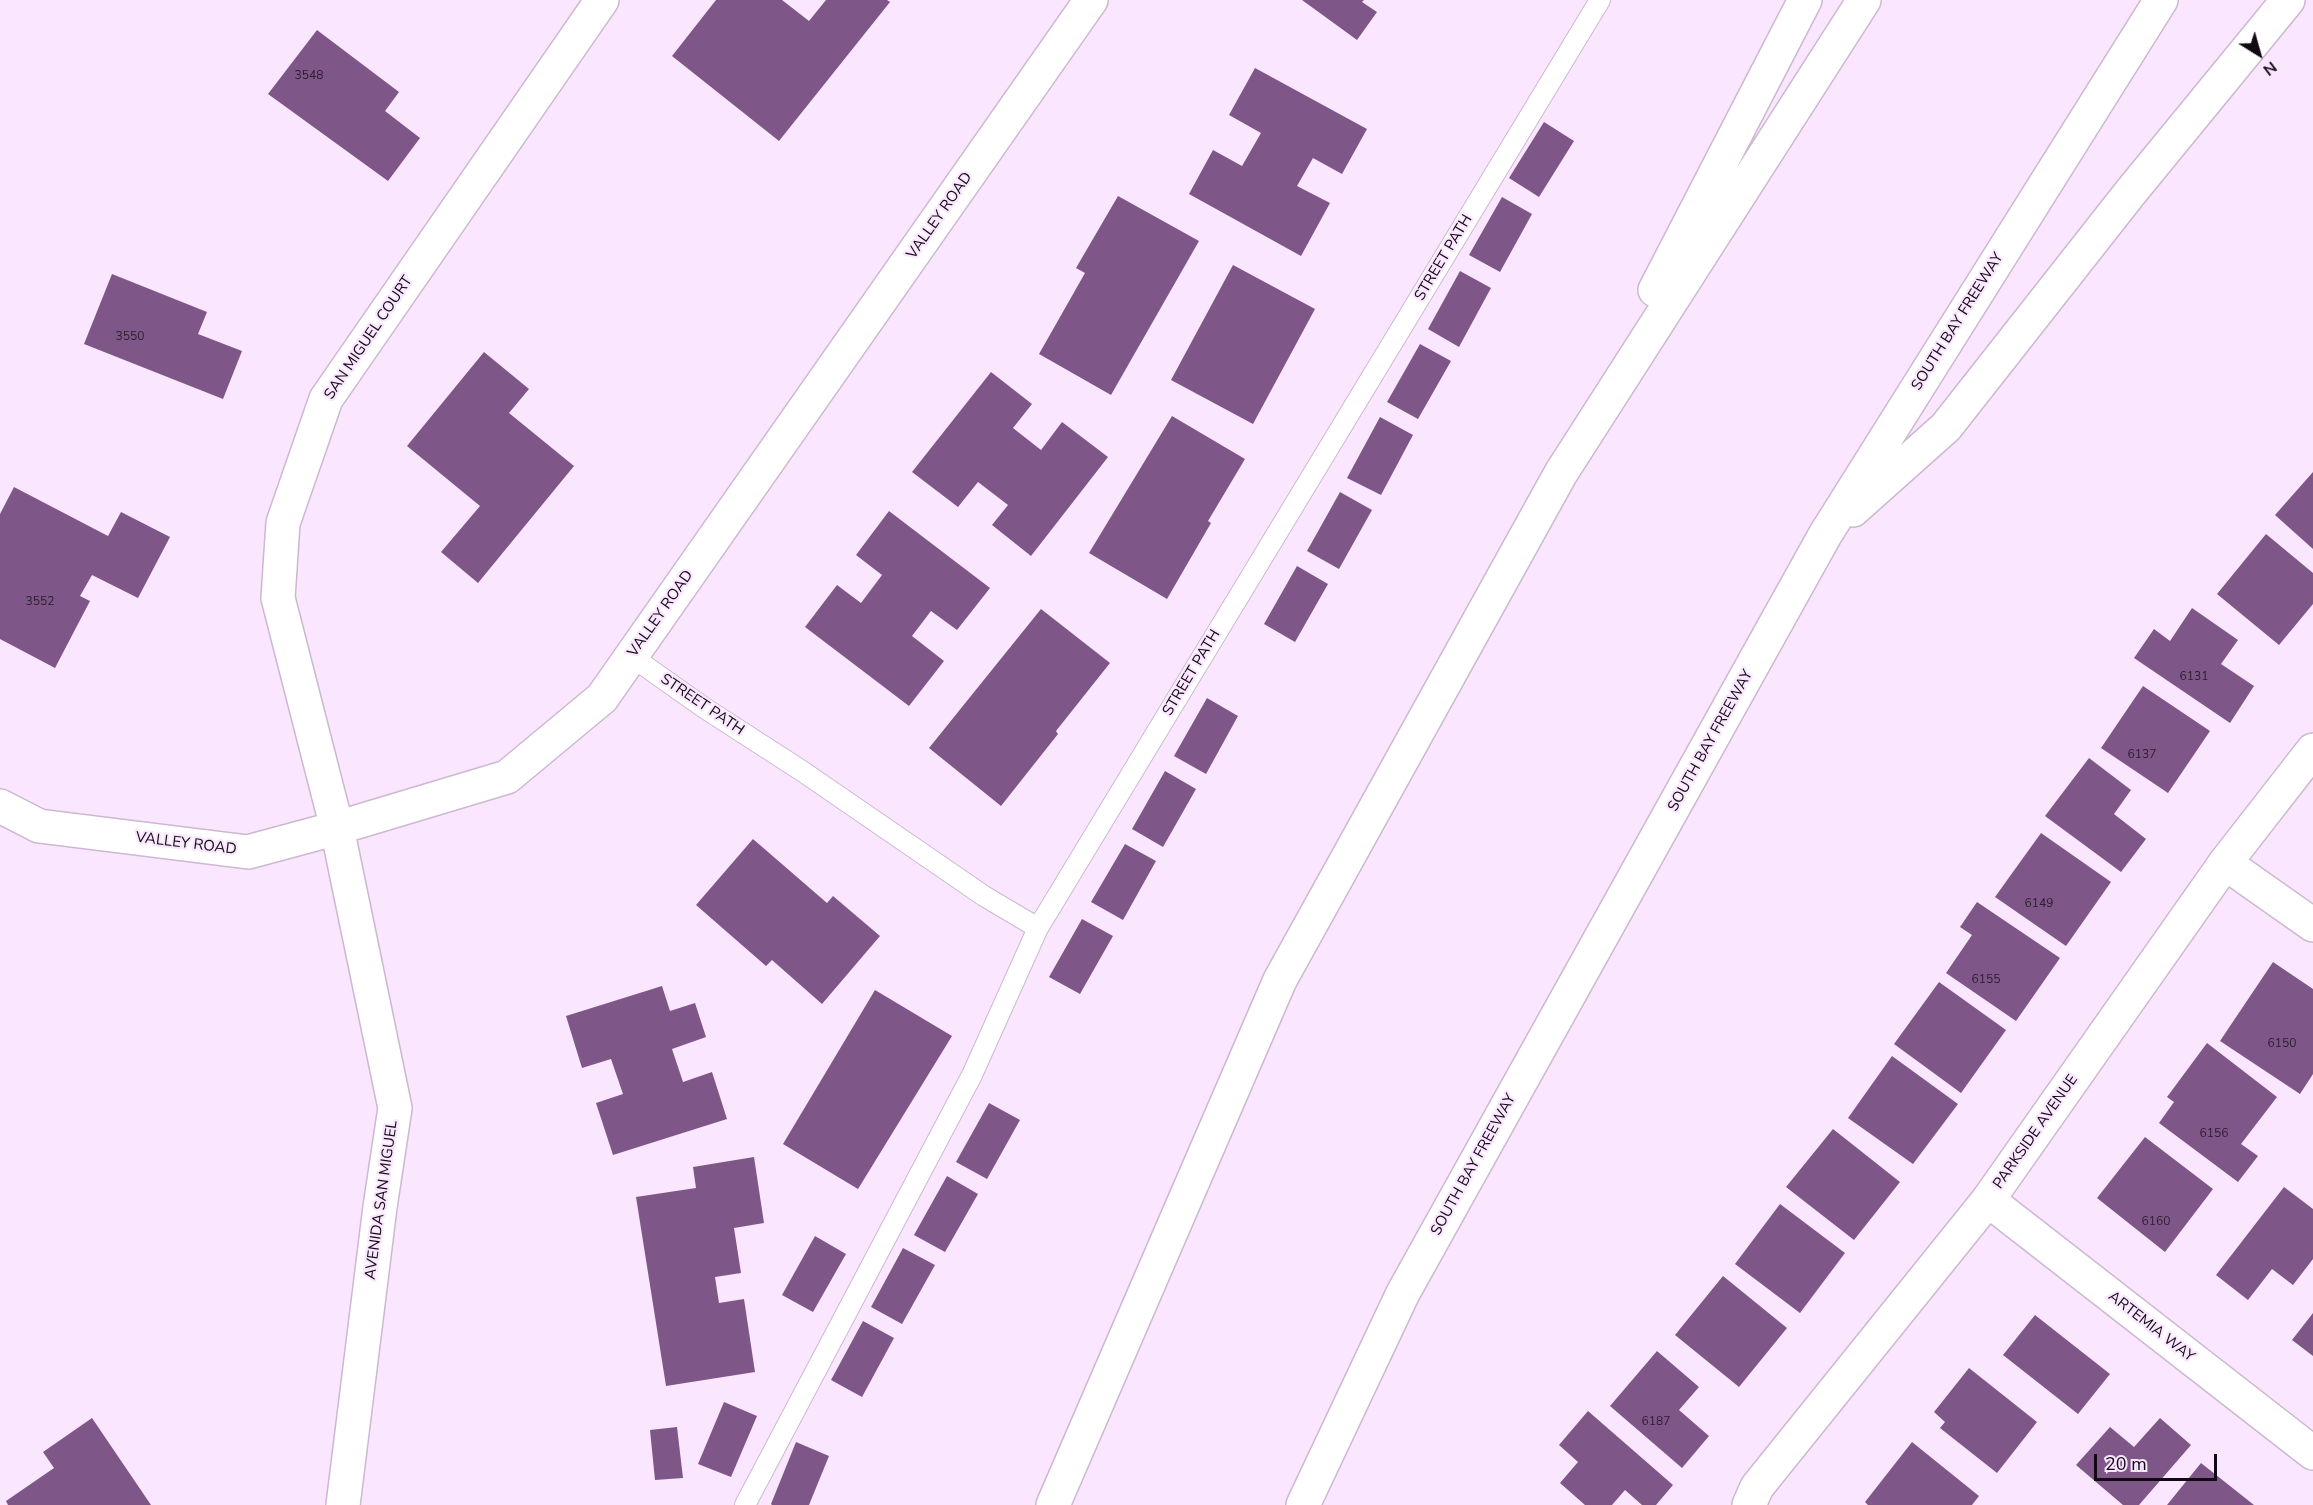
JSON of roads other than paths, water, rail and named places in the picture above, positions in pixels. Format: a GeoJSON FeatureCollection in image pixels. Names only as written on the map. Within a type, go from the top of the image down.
{"type":"FeatureCollection","features":[{"type":"Feature","properties":{"kind":"main road","name":"SAN MIGUEL COURT"},"geometry":{"type":"LineString","coordinates":[[337,828],[278,597],[283,523],[326,399],[602,0]]}},
{"type":"Feature","properties":{"kind":"main road","name":"VALLEY ROAD"},"geometry":{"type":"LineString","coordinates":[[0,806],[39,826],[248,852],[507,777],[602,698],[1091,0]]}},
{"type":"Feature","properties":{"kind":"main road"},"geometry":{"type":"LineString","coordinates":[[1053,1505],[1280,980],[1561,473],[1805,0]]}},
{"type":"Feature","properties":{"kind":"main road"},"geometry":{"type":"LineString","coordinates":[[1561,473],[1864,0]]}},
{"type":"Feature","properties":{"kind":"main road","name":"SOUTH BAY FREEWAY"},"geometry":{"type":"LineString","coordinates":[[1302,1505],[1403,1293],[1825,536],[2161,0]]}},
{"type":"Feature","properties":{"kind":"main road"},"geometry":{"type":"LineString","coordinates":[[1825,536],[1946,427],[2130,193],[2288,0]]}},
{"type":"Feature","properties":{"kind":"main road","name":"PARKSIDE AVENUE"},"geometry":{"type":"LineString","coordinates":[[1749,1505],[1757,1487],[1988,1200],[2225,862],[2313,750]]}},
{"type":"Feature","properties":{"kind":"main road","name":"AVENIDA SAN MIGUEL"},"geometry":{"type":"LineString","coordinates":[[337,828],[395,1108],[380,1207],[343,1505]]}},
{"type":"Feature","properties":{"kind":"main road"},"geometry":{"type":"LineString","coordinates":[[2225,862],[2313,925]]}},
{"type":"Feature","properties":{"kind":"main road","name":"ARTEMIA WAY"},"geometry":{"type":"LineString","coordinates":[[1988,1200],[2313,1454]]}},
{"type":"Feature","properties":{"kind":"lane","name":"STREET PATH"},"geometry":{"type":"LineString","coordinates":[[632,656],[703,707],[802,771],[984,896],[1038,928],[1600,0]]}},
{"type":"Feature","properties":{"kind":"lane"},"geometry":{"type":"LineString","coordinates":[[745,1505],[972,1076],[1038,928]]}}]}
